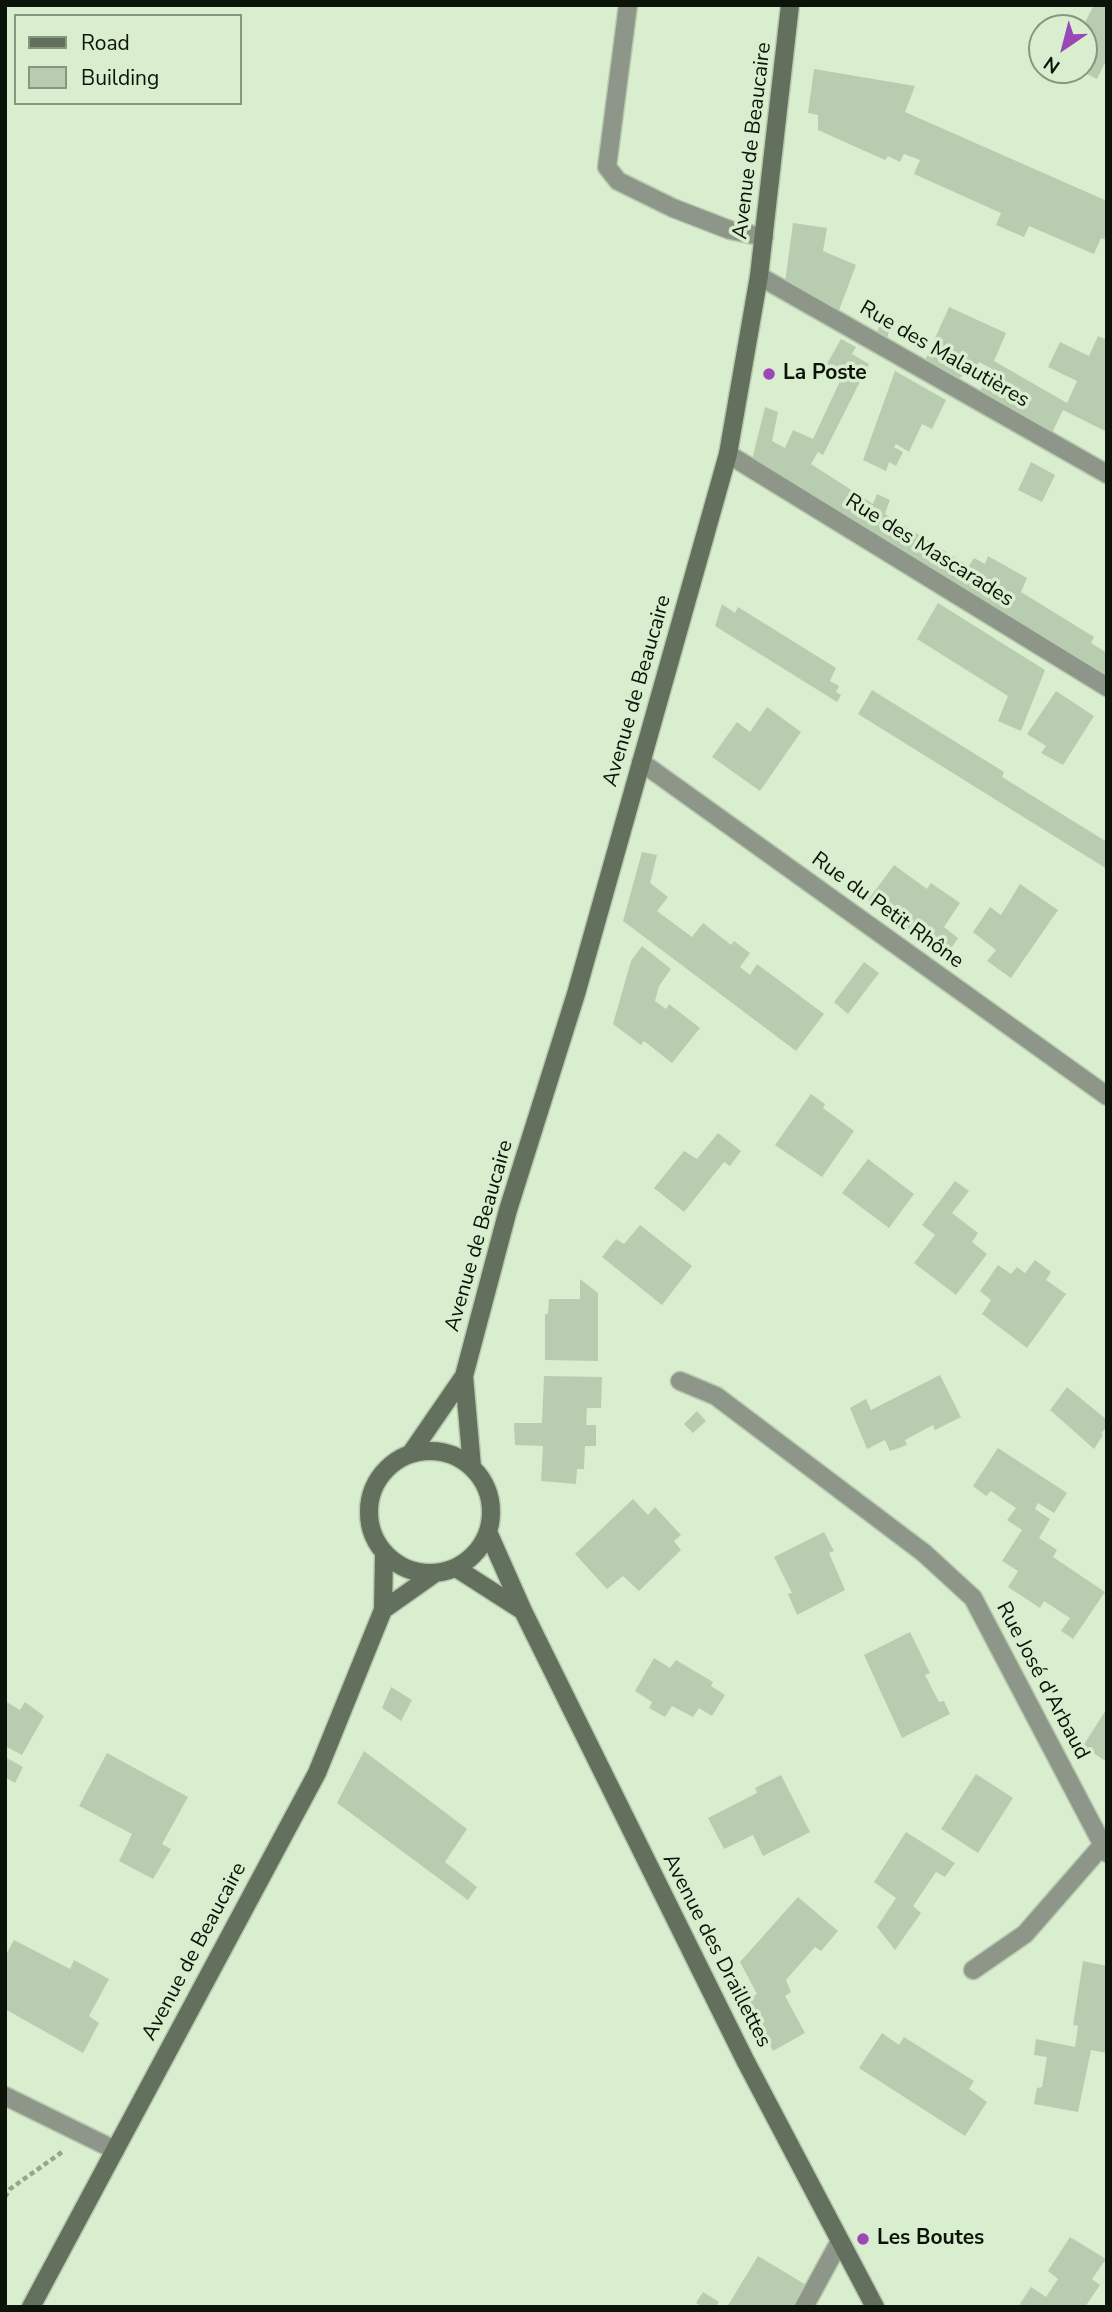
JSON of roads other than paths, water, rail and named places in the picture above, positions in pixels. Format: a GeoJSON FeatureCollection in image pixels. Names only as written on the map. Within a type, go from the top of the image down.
{"type":"FeatureCollection","features":[{"type":"Feature","properties":{"kind":"street"},"geometry":{"type":"LineString","coordinates":[[628,5],[607,167],[618,181],[673,208],[730,230],[764,237]]}},
{"type":"Feature","properties":{"kind":"street","name":"Avenue de Beaucaire"},"geometry":{"type":"LineString","coordinates":[[411,1453],[464,1376],[508,1210],[576,994],[728,454],[759,276],[790,5]]}},
{"type":"Feature","properties":{"kind":"street","name":"Rue des Malautières"},"geometry":{"type":"LineString","coordinates":[[759,276],[1107,474]]}},
{"type":"Feature","properties":{"kind":"street","name":"Rue des Mascarades"},"geometry":{"type":"LineString","coordinates":[[728,454],[1107,687]]}},
{"type":"Feature","properties":{"kind":"street","name":"Rue du Petit Rhône"},"geometry":{"type":"LineString","coordinates":[[641,762],[1107,1096]]}},
{"type":"Feature","properties":{"kind":"street","name":"Avenue de Beaucaire"},"geometry":{"type":"LineString","coordinates":[[464,1376],[472,1467]]}},
{"type":"Feature","properties":{"kind":"street","name":"Rue José d'Arbaud"},"geometry":{"type":"LineString","coordinates":[[680,1381],[716,1396],[924,1553],[973,1598],[1105,1846],[1025,1934],[973,1970]]}},
{"type":"Feature","properties":{"kind":"street"},"geometry":{"type":"LineString","coordinates":[[427,1450],[459,1458],[472,1467],[483,1481],[490,1497],[492,1515],[481,1547],[470,1560],[456,1569],[434,1574],[416,1572],[399,1565],[384,1554],[373,1537],[368,1517],[370,1496],[379,1478],[393,1463],[411,1453],[427,1450]]}},
{"type":"Feature","properties":{"kind":"street","name":"Avenue des Draillettes"},"geometry":{"type":"LineString","coordinates":[[488,1532],[523,1611],[745,2060],[875,2307]]}},
{"type":"Feature","properties":{"kind":"street","name":"Avenue de Beaucaire"},"geometry":{"type":"LineString","coordinates":[[31,2307],[317,1773],[383,1610],[384,1554]]}},
{"type":"Feature","properties":{"kind":"street"},"geometry":{"type":"LineString","coordinates":[[456,1569],[523,1611]]}},
{"type":"Feature","properties":{"kind":"street"},"geometry":{"type":"LineString","coordinates":[[383,1610],[434,1574]]}},
{"type":"Feature","properties":{"kind":"street"},"geometry":{"type":"LineString","coordinates":[[5,2096],[115,2150]]}},
{"type":"Feature","properties":{"kind":"street"},"geometry":{"type":"LineString","coordinates":[[804,2307],[841,2241]]}},
{"type":"Feature","properties":{"kind":"place","name":"La Poste"},"geometry":{"type":"Point","coordinates":[769,374]}},
{"type":"Feature","properties":{"kind":"place","name":"Les Boutes"},"geometry":{"type":"Point","coordinates":[863,2239]}}]}
